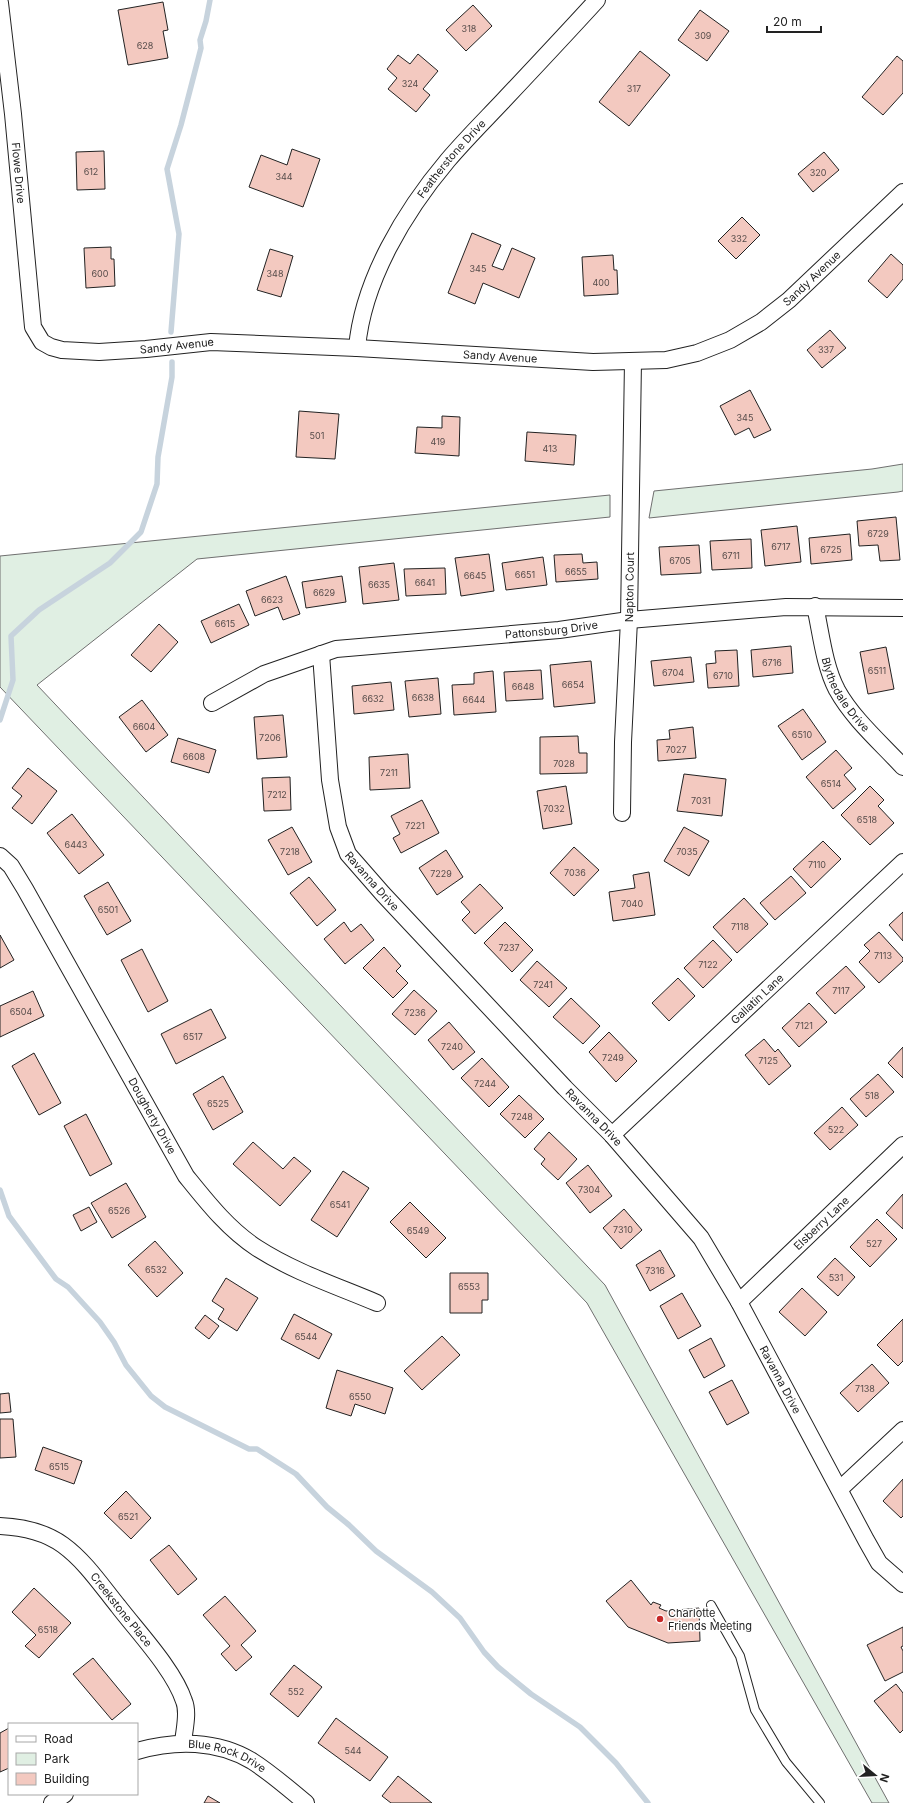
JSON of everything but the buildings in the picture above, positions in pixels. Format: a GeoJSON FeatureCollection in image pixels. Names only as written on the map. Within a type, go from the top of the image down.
{"type":"FeatureCollection","features":[{"type":"Feature","properties":{"kind":"street","name":"Featherstone Drive"},"geometry":{"type":"LineString","coordinates":[[357,348],[359,326],[364,306],[380,266],[390,246],[417,202],[448,160],[597,0]]}},
{"type":"Feature","properties":{"kind":"street","name":"Flowe Drive"},"geometry":{"type":"LineString","coordinates":[[0,2],[13,114],[33,328],[42,342]]}},
{"type":"Feature","properties":{"kind":"street","name":"Sandy Avenue"},"geometry":{"type":"LineString","coordinates":[[42,342],[50,347],[62,350],[99,352],[211,342],[357,348],[593,362],[666,360],[697,353],[730,340],[761,322],[789,300],[903,192]]}},
{"type":"Feature","properties":{"kind":"street","name":"Napton Court"},"geometry":{"type":"LineString","coordinates":[[622,813],[623,742],[629,620],[633,361]]}},
{"type":"Feature","properties":{"kind":"street","name":"Pattonsburg Drive"},"geometry":{"type":"LineString","coordinates":[[212,703],[264,674],[336,649],[559,630],[629,620],[786,607],[815,606],[903,608]]}},
{"type":"Feature","properties":{"kind":"street","name":"Blythedale Drive"},"geometry":{"type":"LineString","coordinates":[[815,606],[828,664],[836,688],[844,701],[903,767]]}},
{"type":"Feature","properties":{"kind":"street","name":"Ravanna Drive"},"geometry":{"type":"LineString","coordinates":[[321,654],[330,780],[338,827],[348,854],[383,894],[612,1135],[701,1238],[740,1302],[880,1562],[903,1584]]}},
{"type":"Feature","properties":{"kind":"street","name":"Dougherty Drive"},"geometry":{"type":"LineString","coordinates":[[0,856],[11,866],[25,889],[186,1176],[209,1205],[236,1232],[274,1258],[377,1303]]}},
{"type":"Feature","properties":{"kind":"street","name":"Gallatin Lane"},"geometry":{"type":"LineString","coordinates":[[612,1135],[903,862]]}},
{"type":"Feature","properties":{"kind":"street","name":"Elsberry Lane"},"geometry":{"type":"LineString","coordinates":[[740,1302],[903,1145]]}},
{"type":"Feature","properties":{"kind":"street"},"geometry":{"type":"LineString","coordinates":[[840,1489],[903,1430]]}},
{"type":"Feature","properties":{"kind":"street","name":"Creekstone Place"},"geometry":{"type":"LineString","coordinates":[[0,1526],[30,1529],[54,1539],[81,1561],[145,1640],[177,1683],[185,1702],[186,1711],[183,1743]]}},
{"type":"Feature","properties":{"kind":"street","name":"Blue Rock Drive"},"geometry":{"type":"LineString","coordinates":[[138,1751],[158,1745],[183,1743],[214,1746],[241,1755],[253,1762],[306,1803]]}},
{"type":"Feature","properties":{"kind":"street"},"geometry":{"type":"LineString","coordinates":[[52,1803],[64,1795]]}},
{"type":"Feature","properties":{"kind":"lane"},"geometry":{"type":"LineString","coordinates":[[711,1604],[740,1656],[755,1710],[786,1762],[820,1803]]}},
{"type":"Feature","properties":{"kind":"green space"},"geometry":{"type":"Polygon","coordinates":[[[903,464],[903,491],[649,518],[654,491],[872,469],[903,464]]]}},
{"type":"Feature","properties":{"kind":"green space"},"geometry":{"type":"Polygon","coordinates":[[[610,495],[610,517],[197,559],[37,685],[605,1285],[889,1803],[872,1803],[587,1303],[0,687],[0,556],[610,495]]]}},
{"type":"Feature","properties":{"kind":"waterway"},"geometry":{"type":"LineString","coordinates":[[171,332],[179,234],[167,169],[181,125],[201,48],[200,40],[206,21],[210,0]]}},
{"type":"Feature","properties":{"kind":"waterway"},"geometry":{"type":"LineString","coordinates":[[0,720],[13,680],[11,636],[39,610],[110,563],[141,532],[157,484],[158,457],[172,377],[172,362]]}},
{"type":"Feature","properties":{"kind":"waterway"},"geometry":{"type":"LineString","coordinates":[[0,1190],[9,1216],[56,1279],[68,1287],[100,1322],[114,1342],[126,1365],[151,1396],[165,1407],[249,1449],[257,1449],[296,1474],[327,1507],[349,1525],[376,1551],[432,1592],[460,1618],[484,1652],[498,1667],[531,1694],[580,1727],[616,1763],[648,1803]]}},
{"type":"Feature","properties":{"kind":"place","name":"Charlotte Friends Meeting"},"geometry":{"type":"Point","coordinates":[660,1619]}}]}
